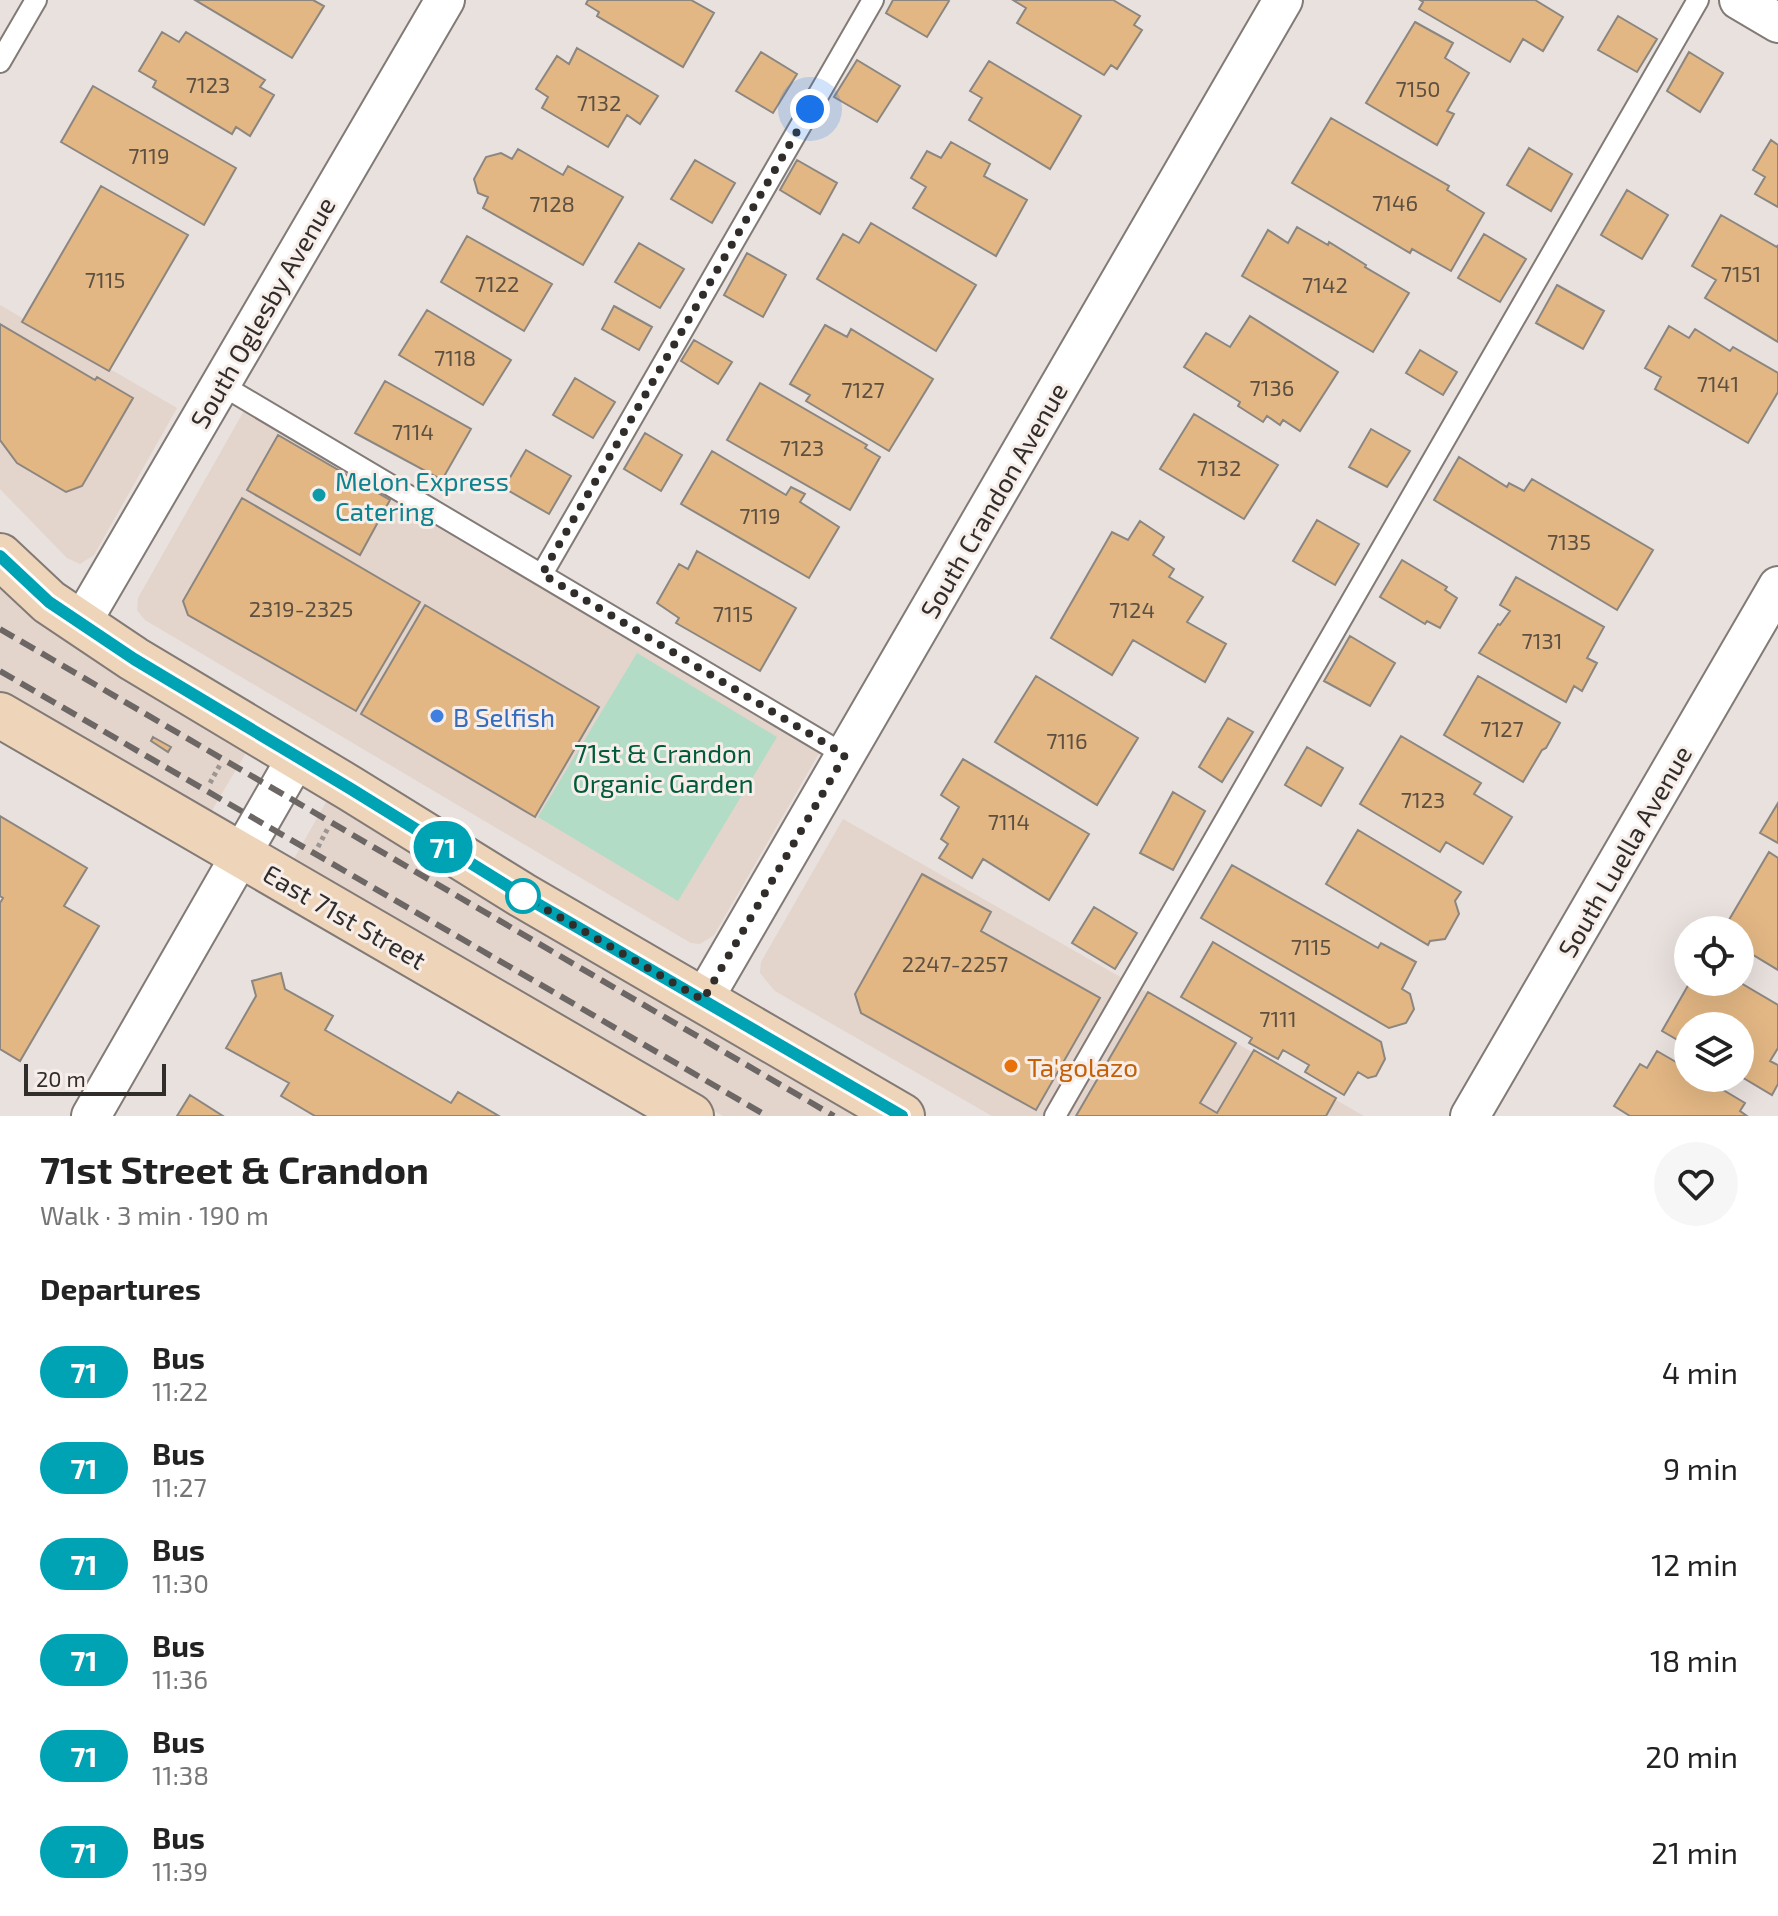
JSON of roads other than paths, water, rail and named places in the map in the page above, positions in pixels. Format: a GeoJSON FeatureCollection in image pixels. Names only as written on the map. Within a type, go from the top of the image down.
{"type":"FeatureCollection","features":[{"type":"Feature","properties":{"kind":"main road"},"geometry":{"type":"LineString","coordinates":[[0,556],[49,602],[80,625],[522,895],[902,1116]]}},
{"type":"Feature","properties":{"kind":"main road","name":"East 71st Street"},"geometry":{"type":"LineString","coordinates":[[0,715],[691,1116]]}},
{"type":"Feature","properties":{"kind":"street","name":"South Oglesby Avenue"},"geometry":{"type":"LineString","coordinates":[[80,625],[445,0]]}},
{"type":"Feature","properties":{"kind":"street","name":"South Crandon Avenue"},"geometry":{"type":"LineString","coordinates":[[703,1000],[1283,0]]}},
{"type":"Feature","properties":{"kind":"street"},"geometry":{"type":"LineString","coordinates":[[1739,0],[1778,23]]}},
{"type":"Feature","properties":{"kind":"street","name":"South Luella Avenue"},"geometry":{"type":"LineString","coordinates":[[1470,1116],[1778,586]]}},
{"type":"Feature","properties":{"kind":"street"},"geometry":{"type":"LineString","coordinates":[[96,1114],[297,757]]}},
{"type":"Feature","properties":{"kind":"lane"},"geometry":{"type":"LineString","coordinates":[[0,62],[36,0]]}},
{"type":"Feature","properties":{"kind":"lane"},"geometry":{"type":"LineString","coordinates":[[542,574],[873,0]]}},
{"type":"Feature","properties":{"kind":"lane"},"geometry":{"type":"LineString","coordinates":[[1055,1116],[1698,0]]}},
{"type":"Feature","properties":{"kind":"lane"},"geometry":{"type":"LineString","coordinates":[[220,384],[845,755]]}},
{"type":"Feature","properties":{"kind":"railway"},"geometry":{"type":"LineString","coordinates":[[0,629],[834,1116]]}},
{"type":"Feature","properties":{"kind":"railway"},"geometry":{"type":"LineString","coordinates":[[0,671],[767,1116]]}},
{"type":"Feature","properties":{"kind":"place","name":"Melon Express Catering"},"geometry":{"type":"Point","coordinates":[319,495]}},
{"type":"Feature","properties":{"kind":"place","name":"B Selfish"},"geometry":{"type":"Point","coordinates":[437,716]}},
{"type":"Feature","properties":{"kind":"place","name":"Ta'golazo"},"geometry":{"type":"Point","coordinates":[1011,1066]}},
{"type":"Feature","properties":{"kind":"park label","name":"71st & Crandon Organic Garden"},"geometry":{"type":"Point","coordinates":[663,767]}}]}
